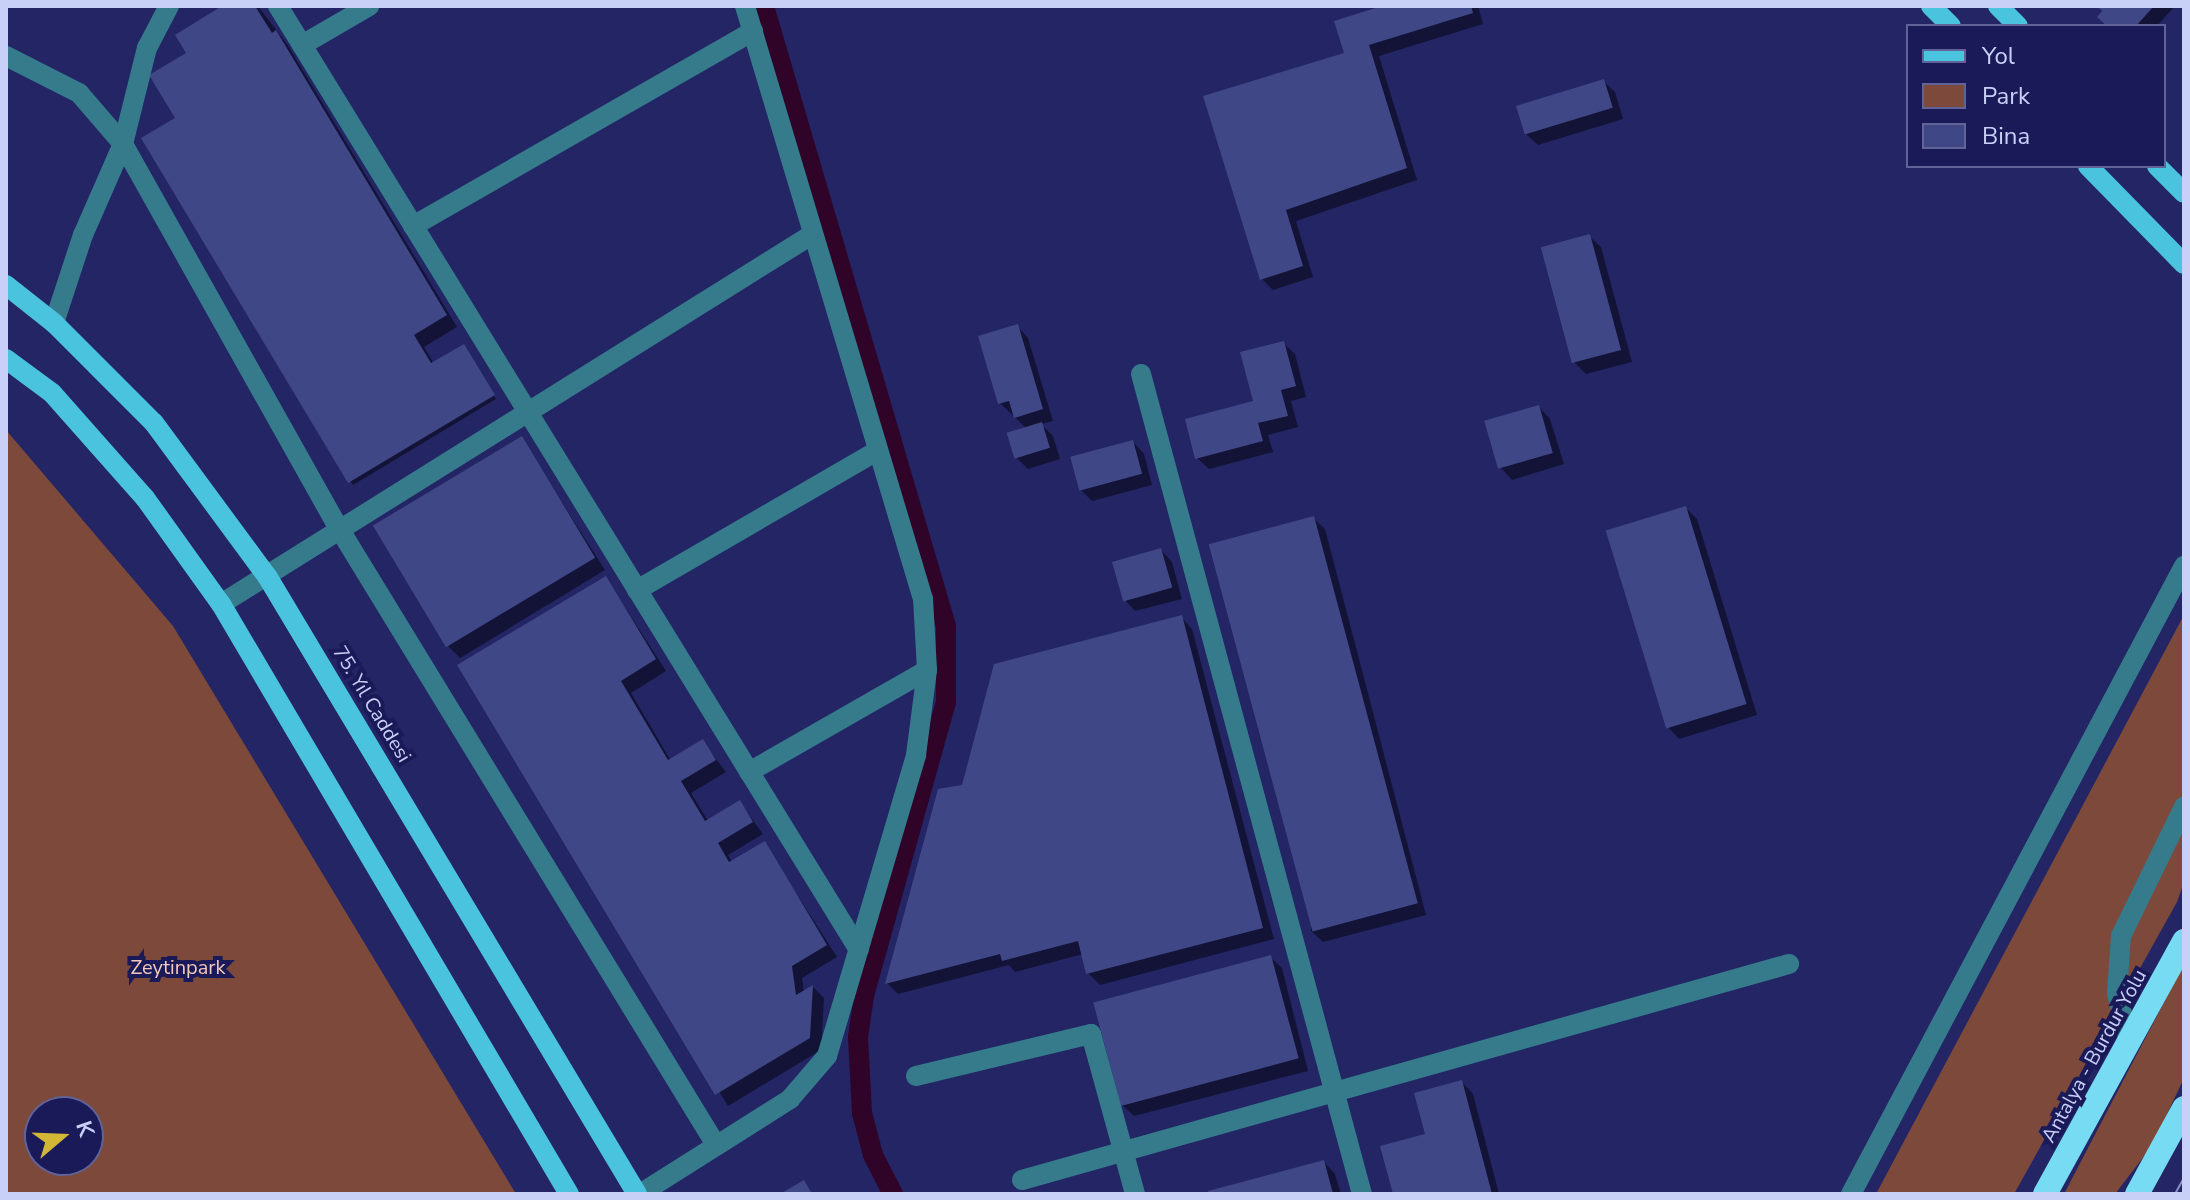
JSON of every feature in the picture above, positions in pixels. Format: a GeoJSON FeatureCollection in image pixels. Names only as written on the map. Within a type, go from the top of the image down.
{"type":"FeatureCollection","features":[{"type":"Feature","properties":{"kind":"highway","name":"Antalya - Burdur Yolu"},"geometry":{"type":"LineString","coordinates":[[2045,1194],[2184,941]]}},
{"type":"Feature","properties":{"kind":"highway"},"geometry":{"type":"LineString","coordinates":[[2137,1194],[2184,1108]]}},
{"type":"Feature","properties":{"kind":"main road"},"geometry":{"type":"LineString","coordinates":[[1931,6],[1949,24]]}},
{"type":"Feature","properties":{"kind":"main road"},"geometry":{"type":"LineString","coordinates":[[1998,6],[2016,24]]}},
{"type":"Feature","properties":{"kind":"main road"},"geometry":{"type":"LineString","coordinates":[[2090,168],[2184,264]]}},
{"type":"Feature","properties":{"kind":"main road"},"geometry":{"type":"LineString","coordinates":[[2159,168],[2184,193]]}},
{"type":"Feature","properties":{"kind":"main road","name":"75. Yıl Caddesi"},"geometry":{"type":"LineString","coordinates":[[6,285],[54,323],[154,423],[267,576],[638,1194]]}},
{"type":"Feature","properties":{"kind":"main road"},"geometry":{"type":"LineString","coordinates":[[6,359],[52,393],[145,498],[221,604],[569,1194]]}},
{"type":"Feature","properties":{"kind":"street"},"geometry":{"type":"LineString","coordinates":[[54,323],[83,235],[123,144],[147,48],[169,6]]}},
{"type":"Feature","properties":{"kind":"street"},"geometry":{"type":"LineString","coordinates":[[278,6],[859,950]]}},
{"type":"Feature","properties":{"kind":"street"},"geometry":{"type":"LineString","coordinates":[[302,45],[369,6]]}},
{"type":"Feature","properties":{"kind":"street"},"geometry":{"type":"LineString","coordinates":[[638,1194],[790,1099],[827,1056],[916,755],[927,670],[923,599],[745,6]]}},
{"type":"Feature","properties":{"kind":"street"},"geometry":{"type":"LineString","coordinates":[[413,226],[753,31]]}},
{"type":"Feature","properties":{"kind":"street"},"geometry":{"type":"LineString","coordinates":[[6,56],[79,93],[123,144],[340,530],[716,1145]]}},
{"type":"Feature","properties":{"kind":"street"},"geometry":{"type":"LineString","coordinates":[[221,604],[813,234]]}},
{"type":"Feature","properties":{"kind":"street"},"geometry":{"type":"LineString","coordinates":[[1141,374],[1362,1194]]}},
{"type":"Feature","properties":{"kind":"street"},"geometry":{"type":"LineString","coordinates":[[637,590],[877,451]]}},
{"type":"Feature","properties":{"kind":"street"},"geometry":{"type":"LineString","coordinates":[[1851,1194],[2184,566]]}},
{"type":"Feature","properties":{"kind":"street"},"geometry":{"type":"LineString","coordinates":[[749,772],[927,670]]}},
{"type":"Feature","properties":{"kind":"street"},"geometry":{"type":"LineString","coordinates":[[2129,1042],[2117,993],[2121,936],[2184,807]]}},
{"type":"Feature","properties":{"kind":"street"},"geometry":{"type":"LineString","coordinates":[[1022,1180],[1789,964]]}},
{"type":"Feature","properties":{"kind":"street"},"geometry":{"type":"LineString","coordinates":[[916,1076],[1091,1034],[1135,1194]]}},
{"type":"Feature","properties":{"kind":"green space","name":"Zeytinpark"},"geometry":{"type":"Polygon","coordinates":[[[6,430],[173,626],[516,1194],[6,1194],[6,430]]]}},
{"type":"Feature","properties":{"kind":"green space"},"geometry":{"type":"Polygon","coordinates":[[[2184,615],[2184,882],[2177,902],[2014,1194],[1876,1194],[2184,615]]]}},
{"type":"Feature","properties":{"kind":"green space"},"geometry":{"type":"Polygon","coordinates":[[[2184,964],[2184,1078],[2152,1146],[2115,1194],[2064,1194],[2184,964]]]}},
{"type":"Feature","properties":{"kind":"building"},"geometry":{"type":"Polygon","coordinates":[[[222,6],[255,6],[272,33],[276,30],[447,315],[414,335],[431,363],[464,344],[495,395],[348,483],[141,138],[175,118],[149,75],[186,53],[175,35],[222,6]]]}},
{"type":"Feature","properties":{"kind":"building"},"geometry":{"type":"Polygon","coordinates":[[[1382,6],[1471,6],[1473,13],[1369,45],[1407,168],[1286,210],[1303,266],[1260,280],[1203,96],[1344,53],[1334,21],[1382,6]]]}},
{"type":"Feature","properties":{"kind":"building"},"geometry":{"type":"Polygon","coordinates":[[[2096,6],[2154,6],[2138,24],[2105,24],[2097,17],[2102,11],[2096,6]]]}},
{"type":"Feature","properties":{"kind":"building"},"geometry":{"type":"Polygon","coordinates":[[[1604,79],[1613,108],[1525,135],[1516,106],[1604,79]]]}},
{"type":"Feature","properties":{"kind":"building"},"geometry":{"type":"Polygon","coordinates":[[[1590,234],[1621,350],[1572,363],[1541,247],[1590,234]]]}},
{"type":"Feature","properties":{"kind":"building"},"geometry":{"type":"Polygon","coordinates":[[[1018,324],[1043,409],[1014,418],[1009,401],[998,404],[978,336],[1018,324]]]}},
{"type":"Feature","properties":{"kind":"building"},"geometry":{"type":"Polygon","coordinates":[[[1284,341],[1296,386],[1281,390],[1288,416],[1258,423],[1263,441],[1195,459],[1185,419],[1253,401],[1240,352],[1284,341]]]}},
{"type":"Feature","properties":{"kind":"building"},"geometry":{"type":"Polygon","coordinates":[[[1539,405],[1553,453],[1498,469],[1484,421],[1539,405]]]}},
{"type":"Feature","properties":{"kind":"building"},"geometry":{"type":"Polygon","coordinates":[[[1042,422],[1050,448],[1015,459],[1007,433],[1042,422]]]}},
{"type":"Feature","properties":{"kind":"building"},"geometry":{"type":"Polygon","coordinates":[[[522,436],[595,558],[446,647],[373,526],[522,436]]]}},
{"type":"Feature","properties":{"kind":"building"},"geometry":{"type":"Polygon","coordinates":[[[1133,440],[1142,474],[1079,491],[1070,457],[1133,440]]]}},
{"type":"Feature","properties":{"kind":"building"},"geometry":{"type":"Polygon","coordinates":[[[1686,506],[1747,704],[1666,729],[1606,531],[1686,506]]]}},
{"type":"Feature","properties":{"kind":"building"},"geometry":{"type":"Polygon","coordinates":[[[1314,516],[1418,903],[1313,932],[1209,544],[1314,516]]]}},
{"type":"Feature","properties":{"kind":"building"},"geometry":{"type":"Polygon","coordinates":[[[1161,548],[1172,587],[1123,601],[1112,562],[1161,548]]]}},
{"type":"Feature","properties":{"kind":"building"},"geometry":{"type":"Polygon","coordinates":[[[606,576],[656,659],[621,681],[668,760],[703,739],[716,760],[681,781],[705,821],[740,800],[753,822],[718,843],[729,862],[765,841],[827,945],[792,966],[796,995],[813,985],[810,1038],[715,1095],[457,665],[606,576]]]}},
{"type":"Feature","properties":{"kind":"building"},"geometry":{"type":"Polygon","coordinates":[[[1182,615],[1263,928],[1086,974],[1078,941],[1002,961],[1000,954],[885,984],[938,789],[962,785],[994,664],[1182,615]]]}},
{"type":"Feature","properties":{"kind":"building"},"geometry":{"type":"Polygon","coordinates":[[[1271,955],[1299,1058],[1121,1106],[1093,1003],[1271,955]]]}},
{"type":"Feature","properties":{"kind":"building"},"geometry":{"type":"Polygon","coordinates":[[[1462,1080],[1492,1194],[1393,1194],[1380,1146],[1425,1134],[1414,1093],[1462,1080]]]}},
{"type":"Feature","properties":{"kind":"building"},"geometry":{"type":"Polygon","coordinates":[[[1324,1160],[1333,1194],[1209,1194],[1208,1191],[1324,1160]]]}},
{"type":"Feature","properties":{"kind":"building"},"geometry":{"type":"Polygon","coordinates":[[[804,1180],[812,1194],[780,1194],[804,1180]]]}},
{"type":"Feature","properties":{"kind":"waterway"},"geometry":{"type":"LineString","coordinates":[[764,6],[946,626],[946,702],[864,996],[858,1037],[862,1113],[873,1155],[893,1194]]}},
{"type":"Feature","properties":{"kind":"tram line"},"geometry":{"type":"LineString","coordinates":[[2175,1194],[2184,1178]]}}]}
